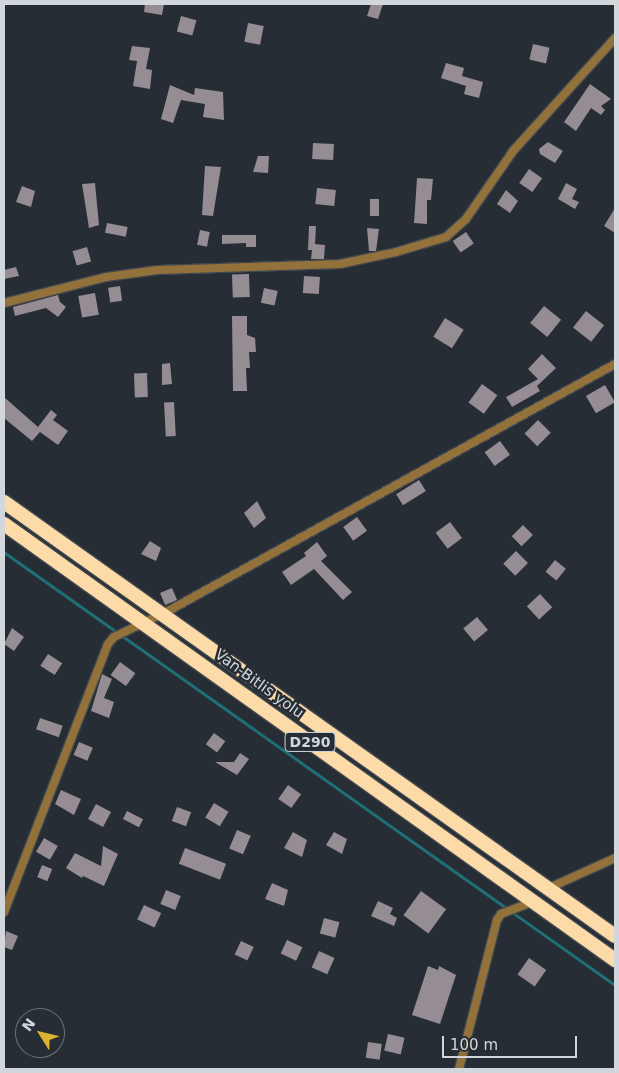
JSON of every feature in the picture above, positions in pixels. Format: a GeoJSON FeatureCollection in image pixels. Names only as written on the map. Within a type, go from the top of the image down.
{"type":"FeatureCollection","features":[{"type":"Feature","properties":{"kind":"highway","name":"Van-Bitlis yolu"},"geometry":{"type":"LineString","coordinates":[[4,502],[615,936]]}},
{"type":"Feature","properties":{"kind":"highway","name":"Van-Bitlis yolu"},"geometry":{"type":"LineString","coordinates":[[4,524],[615,960]]}},
{"type":"Feature","properties":{"kind":"street"},"geometry":{"type":"LineString","coordinates":[[4,303],[106,277],[158,270],[340,264],[396,252],[446,237],[466,219],[513,151],[615,38]]}},
{"type":"Feature","properties":{"kind":"street"},"geometry":{"type":"LineString","coordinates":[[4,912],[108,644],[114,637],[161,615],[615,364]]}},
{"type":"Feature","properties":{"kind":"street"},"geometry":{"type":"LineString","coordinates":[[549,888],[615,858]]}},
{"type":"Feature","properties":{"kind":"street"},"geometry":{"type":"LineString","coordinates":[[459,1069],[499,917],[533,902]]}},
{"type":"Feature","properties":{"kind":"building"},"geometry":{"type":"Polygon","coordinates":[[[145,4],[164,4],[162,15],[144,12],[145,4]]]}},
{"type":"Feature","properties":{"kind":"building"},"geometry":{"type":"Polygon","coordinates":[[[371,4],[383,4],[378,19],[367,16],[371,4]]]}},
{"type":"Feature","properties":{"kind":"building"},"geometry":{"type":"Polygon","coordinates":[[[181,16],[196,20],[192,36],[177,31],[181,16]]]}},
{"type":"Feature","properties":{"kind":"building"},"geometry":{"type":"Polygon","coordinates":[[[248,23],[264,26],[260,45],[244,42],[248,23]]]}},
{"type":"Feature","properties":{"kind":"building"},"geometry":{"type":"Polygon","coordinates":[[[533,44],[550,48],[546,63],[529,60],[533,44]]]}},
{"type":"Feature","properties":{"kind":"building"},"geometry":{"type":"Polygon","coordinates":[[[132,46],[150,48],[146,69],[152,70],[150,89],[133,86],[137,61],[129,60],[132,46]]]}},
{"type":"Feature","properties":{"kind":"building"},"geometry":{"type":"Polygon","coordinates":[[[446,63],[464,68],[462,76],[483,82],[479,98],[464,94],[466,86],[441,78],[446,63]]]}},
{"type":"Feature","properties":{"kind":"building"},"geometry":{"type":"Polygon","coordinates":[[[590,84],[611,99],[601,106],[605,110],[601,115],[591,108],[576,131],[564,122],[590,84]]]}},
{"type":"Feature","properties":{"kind":"building"},"geometry":{"type":"Polygon","coordinates":[[[170,85],[194,95],[195,88],[223,92],[224,120],[203,117],[205,104],[181,100],[173,123],[161,119],[170,85]]]}},
{"type":"Feature","properties":{"kind":"building"},"geometry":{"type":"Polygon","coordinates":[[[548,142],[563,151],[555,163],[540,154],[539,149],[548,142]]]}},
{"type":"Feature","properties":{"kind":"building"},"geometry":{"type":"Polygon","coordinates":[[[313,143],[334,144],[333,160],[312,159],[313,143]]]}},
{"type":"Feature","properties":{"kind":"building"},"geometry":{"type":"Polygon","coordinates":[[[258,156],[269,156],[268,173],[253,172],[258,156]]]}},
{"type":"Feature","properties":{"kind":"building"},"geometry":{"type":"Polygon","coordinates":[[[205,166],[221,167],[213,216],[202,215],[205,166]]]}},
{"type":"Feature","properties":{"kind":"building"},"geometry":{"type":"Polygon","coordinates":[[[529,169],[542,178],[532,192],[519,183],[529,169]]]}},
{"type":"Feature","properties":{"kind":"building"},"geometry":{"type":"Polygon","coordinates":[[[417,178],[433,179],[431,200],[427,200],[427,224],[414,223],[417,178]]]}},
{"type":"Feature","properties":{"kind":"building"},"geometry":{"type":"Polygon","coordinates":[[[95,183],[99,225],[89,228],[82,184],[95,183]]]}},
{"type":"Feature","properties":{"kind":"building"},"geometry":{"type":"Polygon","coordinates":[[[566,183],[577,189],[572,199],[579,202],[575,209],[558,199],[566,183]]]}},
{"type":"Feature","properties":{"kind":"building"},"geometry":{"type":"Polygon","coordinates":[[[22,186],[35,191],[31,207],[16,202],[22,186]]]}},
{"type":"Feature","properties":{"kind":"building"},"geometry":{"type":"Polygon","coordinates":[[[317,188],[336,190],[334,206],[315,204],[317,188]]]}},
{"type":"Feature","properties":{"kind":"building"},"geometry":{"type":"Polygon","coordinates":[[[506,190],[518,201],[510,213],[497,204],[506,190]]]}},
{"type":"Feature","properties":{"kind":"building"},"geometry":{"type":"Polygon","coordinates":[[[370,199],[379,199],[379,216],[370,216],[370,199]]]}},
{"type":"Feature","properties":{"kind":"building"},"geometry":{"type":"Polygon","coordinates":[[[615,208],[615,233],[604,226],[615,208]]]}},
{"type":"Feature","properties":{"kind":"building"},"geometry":{"type":"Polygon","coordinates":[[[107,223],[128,227],[126,237],[105,233],[107,223]]]}},
{"type":"Feature","properties":{"kind":"building"},"geometry":{"type":"Polygon","coordinates":[[[309,226],[316,226],[315,244],[325,245],[324,259],[311,259],[312,250],[308,250],[309,226]]]}},
{"type":"Feature","properties":{"kind":"building"},"geometry":{"type":"Polygon","coordinates":[[[367,228],[379,229],[376,251],[369,251],[367,228]]]}},
{"type":"Feature","properties":{"kind":"building"},"geometry":{"type":"Polygon","coordinates":[[[200,230],[210,232],[207,247],[197,245],[200,230]]]}},
{"type":"Feature","properties":{"kind":"building"},"geometry":{"type":"Polygon","coordinates":[[[466,232],[474,244],[461,253],[453,241],[466,232]]]}},
{"type":"Feature","properties":{"kind":"building"},"geometry":{"type":"Polygon","coordinates":[[[222,235],[256,235],[256,247],[246,247],[246,243],[222,244],[222,235]]]}},
{"type":"Feature","properties":{"kind":"building"},"geometry":{"type":"Polygon","coordinates":[[[87,247],[91,261],[77,266],[73,251],[87,247]]]}},
{"type":"Feature","properties":{"kind":"building"},"geometry":{"type":"Polygon","coordinates":[[[16,267],[19,276],[4,279],[4,270],[16,267]]]}},
{"type":"Feature","properties":{"kind":"building"},"geometry":{"type":"Polygon","coordinates":[[[249,274],[250,297],[233,298],[232,275],[249,274]]]}},
{"type":"Feature","properties":{"kind":"building"},"geometry":{"type":"Polygon","coordinates":[[[304,276],[320,277],[319,294],[303,293],[304,276]]]}},
{"type":"Feature","properties":{"kind":"building"},"geometry":{"type":"Polygon","coordinates":[[[120,286],[122,301],[110,303],[108,288],[120,286]]]}},
{"type":"Feature","properties":{"kind":"building"},"geometry":{"type":"Polygon","coordinates":[[[264,288],[278,291],[275,306],[261,303],[264,288]]]}},
{"type":"Feature","properties":{"kind":"building"},"geometry":{"type":"Polygon","coordinates":[[[95,293],[99,315],[82,318],[78,296],[95,293]]]}},
{"type":"Feature","properties":{"kind":"building"},"geometry":{"type":"Polygon","coordinates":[[[58,295],[60,302],[66,307],[58,317],[46,308],[15,316],[13,307],[58,295]]]}},
{"type":"Feature","properties":{"kind":"building"},"geometry":{"type":"Polygon","coordinates":[[[544,306],[561,320],[547,337],[530,323],[544,306]]]}},
{"type":"Feature","properties":{"kind":"building"},"geometry":{"type":"Polygon","coordinates":[[[586,311],[604,325],[591,342],[573,328],[586,311]]]}},
{"type":"Feature","properties":{"kind":"building"},"geometry":{"type":"Polygon","coordinates":[[[232,316],[247,316],[247,335],[255,338],[256,352],[249,352],[250,368],[246,368],[247,391],[233,391],[232,316]]]}},
{"type":"Feature","properties":{"kind":"building"},"geometry":{"type":"Polygon","coordinates":[[[445,318],[464,330],[452,348],[433,337],[445,318]]]}},
{"type":"Feature","properties":{"kind":"building"},"geometry":{"type":"Polygon","coordinates":[[[542,354],[556,368],[537,386],[540,391],[512,407],[506,397],[538,379],[528,369],[542,354]]]}},
{"type":"Feature","properties":{"kind":"building"},"geometry":{"type":"Polygon","coordinates":[[[170,363],[172,384],[162,385],[162,364],[170,363]]]}},
{"type":"Feature","properties":{"kind":"building"},"geometry":{"type":"Polygon","coordinates":[[[134,373],[147,373],[148,397],[135,397],[134,373]]]}},
{"type":"Feature","properties":{"kind":"building"},"geometry":{"type":"Polygon","coordinates":[[[482,384],[497,395],[484,414],[468,403],[482,384]]]}},
{"type":"Feature","properties":{"kind":"building"},"geometry":{"type":"Polygon","coordinates":[[[605,385],[615,402],[596,413],[586,396],[605,385]]]}},
{"type":"Feature","properties":{"kind":"building"},"geometry":{"type":"Polygon","coordinates":[[[4,397],[38,427],[51,410],[57,415],[53,420],[68,431],[58,445],[40,432],[32,441],[4,418],[4,397]]]}},
{"type":"Feature","properties":{"kind":"building"},"geometry":{"type":"Polygon","coordinates":[[[174,402],[176,436],[166,436],[164,403],[174,402]]]}},
{"type":"Feature","properties":{"kind":"building"},"geometry":{"type":"Polygon","coordinates":[[[538,420],[551,433],[537,446],[525,433],[538,420]]]}},
{"type":"Feature","properties":{"kind":"building"},"geometry":{"type":"Polygon","coordinates":[[[500,441],[510,455],[495,466],[485,452],[500,441]]]}},
{"type":"Feature","properties":{"kind":"building"},"geometry":{"type":"Polygon","coordinates":[[[419,480],[426,491],[403,505],[396,494],[419,480]]]}},
{"type":"Feature","properties":{"kind":"building"},"geometry":{"type":"Polygon","coordinates":[[[257,501],[266,518],[254,528],[244,513],[257,501]]]}},
{"type":"Feature","properties":{"kind":"building"},"geometry":{"type":"Polygon","coordinates":[[[357,517],[367,531],[353,541],[343,527],[357,517]]]}},
{"type":"Feature","properties":{"kind":"building"},"geometry":{"type":"Polygon","coordinates":[[[450,522],[462,538],[448,549],[436,533],[450,522]]]}},
{"type":"Feature","properties":{"kind":"building"},"geometry":{"type":"Polygon","coordinates":[[[523,525],[533,535],[522,546],[512,536],[523,525]]]}},
{"type":"Feature","properties":{"kind":"building"},"geometry":{"type":"Polygon","coordinates":[[[150,541],[161,548],[156,561],[141,554],[150,541]]]}},
{"type":"Feature","properties":{"kind":"building"},"geometry":{"type":"Polygon","coordinates":[[[317,542],[327,556],[321,561],[352,592],[343,600],[314,569],[291,585],[282,572],[306,556],[304,553],[317,542]]]}},
{"type":"Feature","properties":{"kind":"building"},"geometry":{"type":"Polygon","coordinates":[[[516,551],[528,563],[515,576],[503,564],[516,551]]]}},
{"type":"Feature","properties":{"kind":"building"},"geometry":{"type":"Polygon","coordinates":[[[555,560],[566,569],[556,580],[546,572],[555,560]]]}},
{"type":"Feature","properties":{"kind":"building"},"geometry":{"type":"Polygon","coordinates":[[[172,588],[177,600],[165,605],[160,593],[172,588]]]}},
{"type":"Feature","properties":{"kind":"building"},"geometry":{"type":"Polygon","coordinates":[[[540,594],[552,607],[539,619],[527,606],[540,594]]]}},
{"type":"Feature","properties":{"kind":"building"},"geometry":{"type":"Polygon","coordinates":[[[477,617],[488,630],[474,642],[463,629],[477,617]]]}},
{"type":"Feature","properties":{"kind":"building"},"geometry":{"type":"Polygon","coordinates":[[[12,628],[24,637],[14,651],[4,644],[12,628]]]}},
{"type":"Feature","properties":{"kind":"building"},"geometry":{"type":"Polygon","coordinates":[[[48,654],[62,663],[55,675],[40,666],[48,654]]]}},
{"type":"Feature","properties":{"kind":"building"},"geometry":{"type":"Polygon","coordinates":[[[120,662],[135,673],[126,686],[111,675],[120,662]]]}},
{"type":"Feature","properties":{"kind":"building"},"geometry":{"type":"Polygon","coordinates":[[[102,674],[112,679],[104,698],[114,702],[109,718],[91,711],[102,674]]]}},
{"type":"Feature","properties":{"kind":"building"},"geometry":{"type":"Polygon","coordinates":[[[40,718],[63,726],[59,737],[36,729],[40,718]]]}},
{"type":"Feature","properties":{"kind":"building"},"geometry":{"type":"Polygon","coordinates":[[[214,733],[225,741],[217,753],[206,744],[214,733]]]}},
{"type":"Feature","properties":{"kind":"building"},"geometry":{"type":"Polygon","coordinates":[[[79,742],[93,748],[87,761],[74,755],[79,742]]]}},
{"type":"Feature","properties":{"kind":"building"},"geometry":{"type":"Polygon","coordinates":[[[240,753],[249,759],[237,775],[215,762],[234,762],[240,753]]]}},
{"type":"Feature","properties":{"kind":"building"},"geometry":{"type":"Polygon","coordinates":[[[288,785],[301,794],[291,808],[278,799],[288,785]]]}},
{"type":"Feature","properties":{"kind":"building"},"geometry":{"type":"Polygon","coordinates":[[[61,790],[81,799],[74,815],[55,804],[61,790]]]}},
{"type":"Feature","properties":{"kind":"building"},"geometry":{"type":"Polygon","coordinates":[[[214,803],[229,812],[220,826],[205,818],[214,803]]]}},
{"type":"Feature","properties":{"kind":"building"},"geometry":{"type":"Polygon","coordinates":[[[96,804],[111,812],[103,827],[88,819],[96,804]]]}},
{"type":"Feature","properties":{"kind":"building"},"geometry":{"type":"Polygon","coordinates":[[[177,807],[191,812],[186,826],[172,821],[177,807]]]}},
{"type":"Feature","properties":{"kind":"building"},"geometry":{"type":"Polygon","coordinates":[[[127,811],[143,819],[139,827],[123,819],[127,811]]]}},
{"type":"Feature","properties":{"kind":"building"},"geometry":{"type":"Polygon","coordinates":[[[237,830],[251,836],[243,854],[229,848],[237,830]]]}},
{"type":"Feature","properties":{"kind":"building"},"geometry":{"type":"Polygon","coordinates":[[[293,832],[307,840],[302,857],[284,848],[293,832]]]}},
{"type":"Feature","properties":{"kind":"building"},"geometry":{"type":"Polygon","coordinates":[[[334,832],[347,839],[342,854],[326,845],[334,832]]]}},
{"type":"Feature","properties":{"kind":"building"},"geometry":{"type":"Polygon","coordinates":[[[44,838],[58,846],[50,860],[36,852],[44,838]]]}},
{"type":"Feature","properties":{"kind":"building"},"geometry":{"type":"Polygon","coordinates":[[[103,846],[118,854],[104,886],[83,876],[82,878],[66,868],[75,853],[101,866],[103,846]]]}},
{"type":"Feature","properties":{"kind":"building"},"geometry":{"type":"Polygon","coordinates":[[[185,848],[226,864],[220,880],[179,864],[185,848]]]}},
{"type":"Feature","properties":{"kind":"building"},"geometry":{"type":"Polygon","coordinates":[[[42,865],[52,869],[47,881],[37,877],[42,865]]]}},
{"type":"Feature","properties":{"kind":"building"},"geometry":{"type":"Polygon","coordinates":[[[272,883],[288,890],[284,906],[265,899],[272,883]]]}},
{"type":"Feature","properties":{"kind":"building"},"geometry":{"type":"Polygon","coordinates":[[[166,890],[181,896],[175,910],[160,904],[166,890]]]}},
{"type":"Feature","properties":{"kind":"building"},"geometry":{"type":"Polygon","coordinates":[[[421,891],[446,909],[428,933],[403,915],[421,891]]]}},
{"type":"Feature","properties":{"kind":"building"},"geometry":{"type":"Polygon","coordinates":[[[378,901],[393,908],[390,914],[397,918],[394,926],[371,916],[378,901]]]}},
{"type":"Feature","properties":{"kind":"building"},"geometry":{"type":"Polygon","coordinates":[[[144,905],[161,913],[154,928],[137,920],[144,905]]]}},
{"type":"Feature","properties":{"kind":"building"},"geometry":{"type":"Polygon","coordinates":[[[324,918],[339,922],[335,938],[320,933],[324,918]]]}},
{"type":"Feature","properties":{"kind":"building"},"geometry":{"type":"Polygon","coordinates":[[[6,931],[18,936],[12,950],[4,947],[6,931]]]}},
{"type":"Feature","properties":{"kind":"building"},"geometry":{"type":"Polygon","coordinates":[[[287,940],[302,947],[296,961],[281,954],[287,940]]]}},
{"type":"Feature","properties":{"kind":"building"},"geometry":{"type":"Polygon","coordinates":[[[241,941],[254,947],[247,961],[235,955],[241,941]]]}},
{"type":"Feature","properties":{"kind":"building"},"geometry":{"type":"Polygon","coordinates":[[[319,951],[335,958],[327,974],[312,967],[319,951]]]}},
{"type":"Feature","properties":{"kind":"building"},"geometry":{"type":"Polygon","coordinates":[[[529,958],[546,970],[535,986],[518,974],[529,958]]]}},
{"type":"Feature","properties":{"kind":"building"},"geometry":{"type":"Polygon","coordinates":[[[428,966],[438,970],[439,966],[456,975],[440,1024],[412,1015],[428,966]]]}},
{"type":"Feature","properties":{"kind":"building"},"geometry":{"type":"Polygon","coordinates":[[[388,1034],[405,1038],[401,1054],[384,1051],[388,1034]]]}},
{"type":"Feature","properties":{"kind":"building"},"geometry":{"type":"Polygon","coordinates":[[[368,1042],[382,1044],[380,1060],[366,1058],[368,1042]]]}},
{"type":"Feature","properties":{"kind":"waterway"},"geometry":{"type":"LineString","coordinates":[[4,552],[615,985]]}}]}
